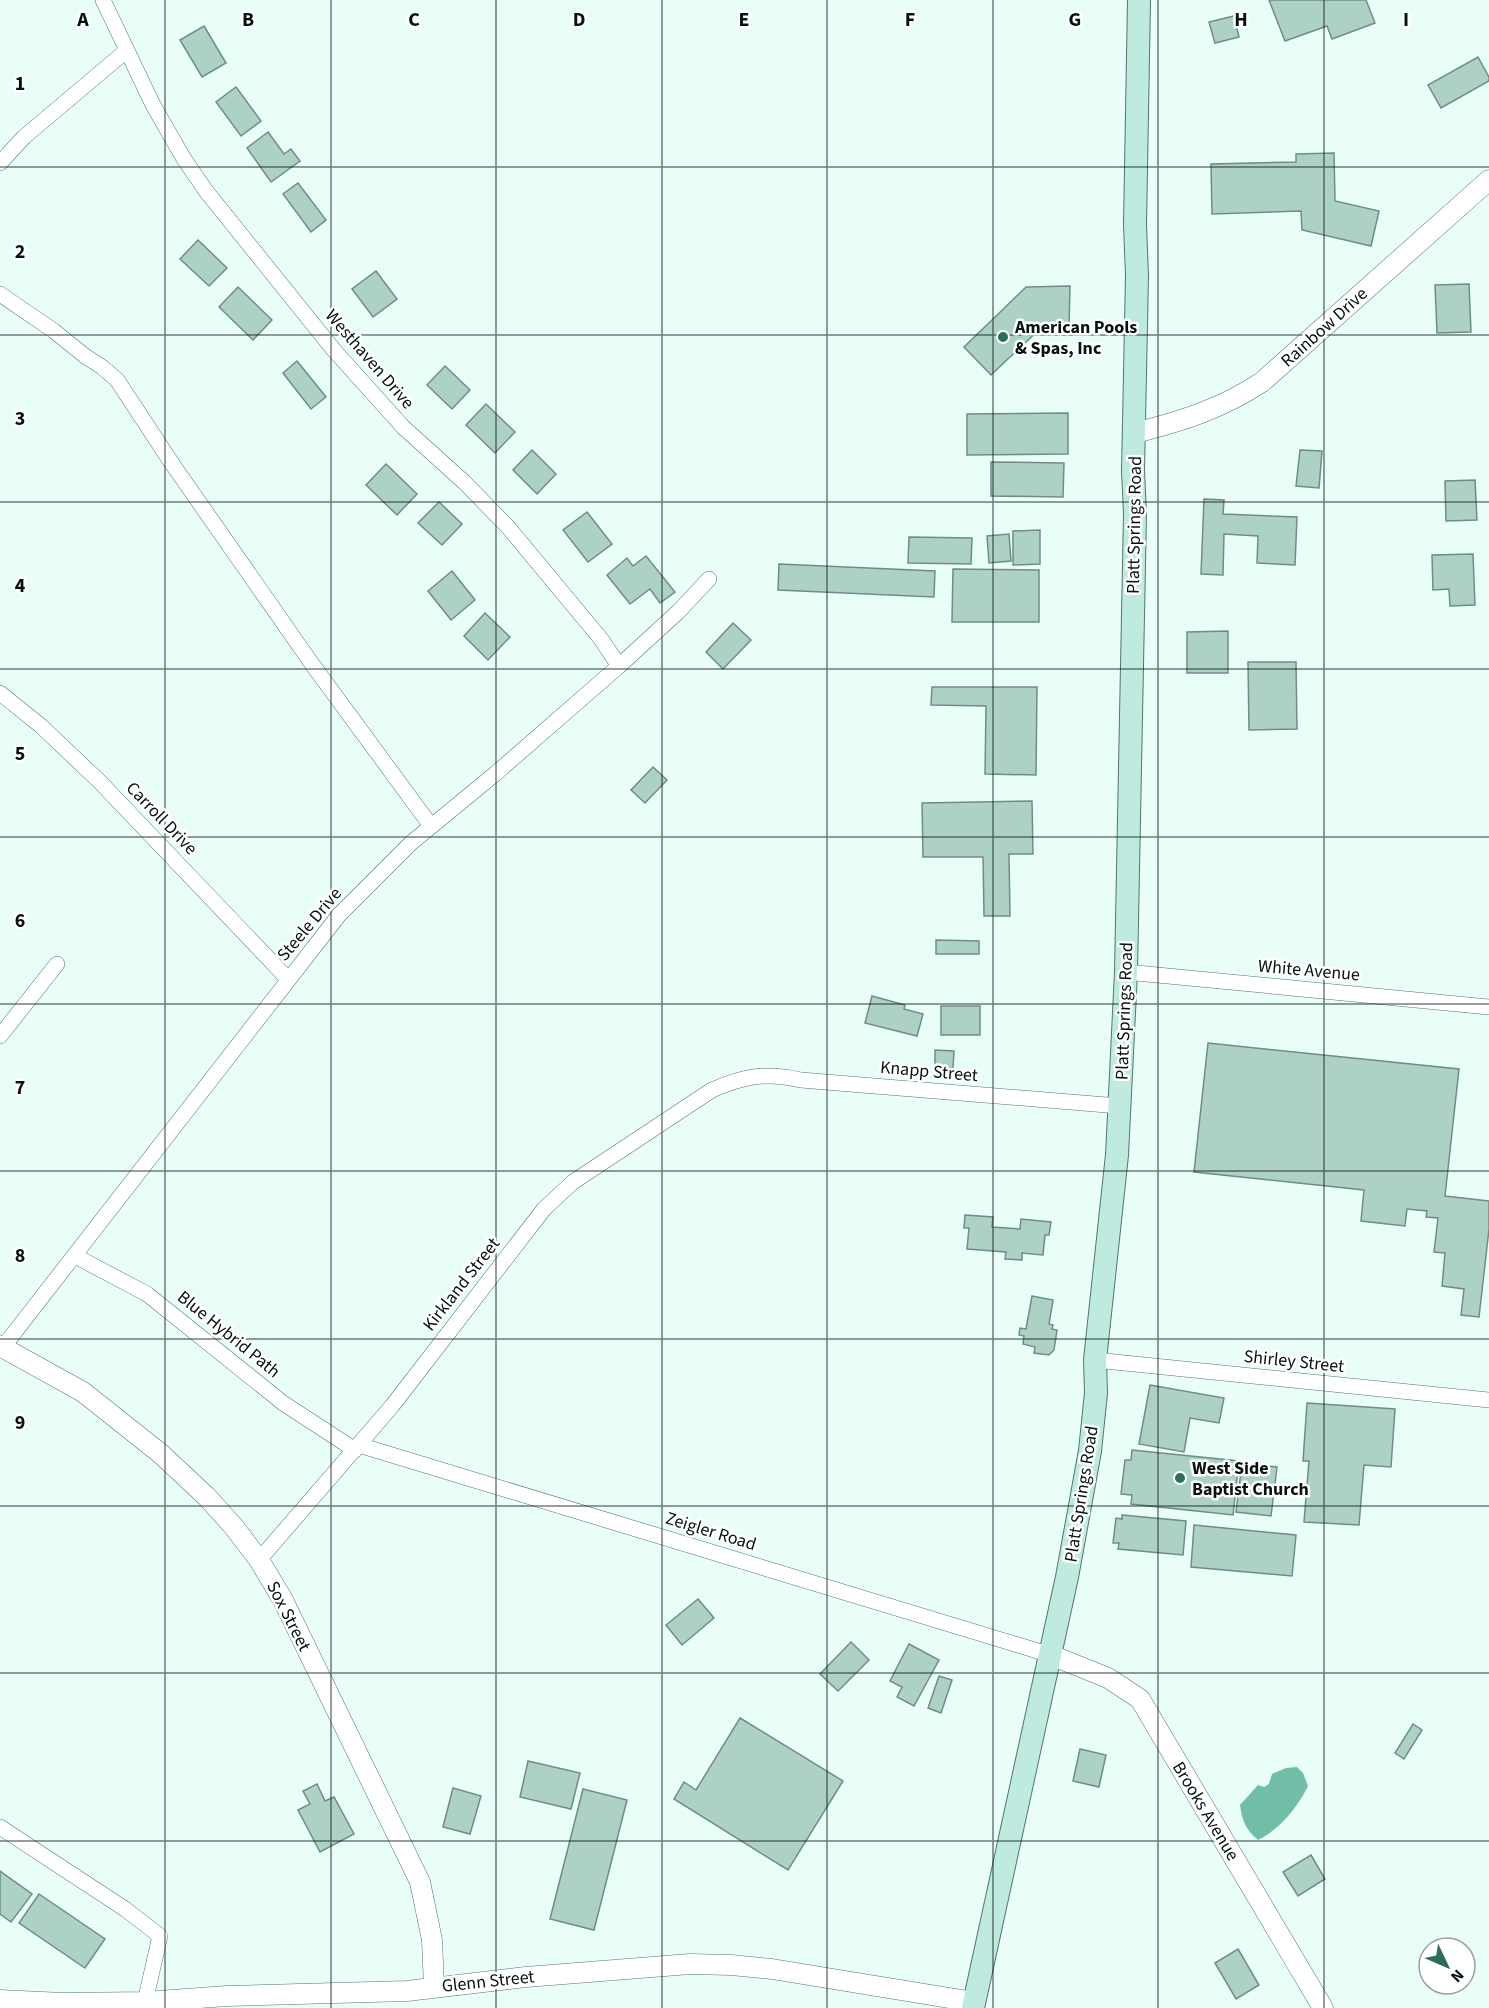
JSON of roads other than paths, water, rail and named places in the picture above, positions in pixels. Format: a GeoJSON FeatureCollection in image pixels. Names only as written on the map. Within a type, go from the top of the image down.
{"type":"FeatureCollection","features":[{"type":"Feature","properties":{"kind":"main road","name":"Platt Springs Road"},"geometry":{"type":"LineString","coordinates":[[974,2005],[1051,1655],[1090,1455],[1096,1393],[1095,1360],[1117,1155],[1126,972],[1139,0]]}},
{"type":"Feature","properties":{"kind":"street","name":"Westhaven Drive"},"geometry":{"type":"LineString","coordinates":[[104,0],[153,105],[184,159],[206,191],[333,349],[403,427],[464,482],[508,527],[601,639],[619,666]]}},
{"type":"Feature","properties":{"kind":"street"},"geometry":{"type":"LineString","coordinates":[[0,163],[24,137],[126,51]]}},
{"type":"Feature","properties":{"kind":"street","name":"Rainbow Drive"},"geometry":{"type":"LineString","coordinates":[[1135,432],[1179,422],[1214,409],[1262,382],[1489,180]]}},
{"type":"Feature","properties":{"kind":"street"},"geometry":{"type":"LineString","coordinates":[[0,294],[54,331],[117,380],[173,465],[312,664],[431,826]]}},
{"type":"Feature","properties":{"kind":"street","name":"Steele Drive"},"geometry":{"type":"LineString","coordinates":[[1,1348],[339,915],[411,843],[495,774],[619,666],[678,612],[709,579]]}},
{"type":"Feature","properties":{"kind":"street","name":"Carroll Drive"},"geometry":{"type":"LineString","coordinates":[[0,693],[41,726],[100,782],[288,979]]}},
{"type":"Feature","properties":{"kind":"street"},"geometry":{"type":"LineString","coordinates":[[0,1036],[57,964]]}},
{"type":"Feature","properties":{"kind":"street","name":"White Avenue"},"geometry":{"type":"LineString","coordinates":[[1126,972],[1489,1006]]}},
{"type":"Feature","properties":{"kind":"street","name":"Knapp Street"},"geometry":{"type":"LineString","coordinates":[[735,1080],[760,1075],[781,1075],[801,1080],[1119,1106]]}},
{"type":"Feature","properties":{"kind":"street","name":"Kirkland Street"},"geometry":{"type":"LineString","coordinates":[[260,1560],[392,1406],[557,1195],[676,1113],[712,1090],[735,1080]]}},
{"type":"Feature","properties":{"kind":"street","name":"Blue Hybrid Path"},"geometry":{"type":"LineString","coordinates":[[75,1256],[147,1293],[284,1403],[357,1447]]}},
{"type":"Feature","properties":{"kind":"street","name":"Sox Street"},"geometry":{"type":"LineString","coordinates":[[1,1348],[83,1392],[161,1454],[207,1497],[260,1560],[283,1600],[420,1882],[432,1940],[434,1987]]}},
{"type":"Feature","properties":{"kind":"street","name":"Shirley Street"},"geometry":{"type":"LineString","coordinates":[[1095,1360],[1489,1400]]}},
{"type":"Feature","properties":{"kind":"street","name":"Zeigler Road"},"geometry":{"type":"LineString","coordinates":[[357,1447],[1051,1655]]}},
{"type":"Feature","properties":{"kind":"street","name":"Brooks Avenue"},"geometry":{"type":"LineString","coordinates":[[1051,1655],[1108,1678],[1140,1699],[1323,2008]]}},
{"type":"Feature","properties":{"kind":"street"},"geometry":{"type":"LineString","coordinates":[[0,1827],[125,1909],[160,1936],[145,2002]]}},
{"type":"Feature","properties":{"kind":"street","name":"Glenn Street"},"geometry":{"type":"LineString","coordinates":[[0,2000],[63,2003],[145,2002],[226,1996],[406,1991],[526,1977],[690,1964],[772,1969],[974,2005]]}},
{"type":"Feature","properties":{"kind":"place","name":"American Pools & Spas, Inc"},"geometry":{"type":"Point","coordinates":[1003,337]}},
{"type":"Feature","properties":{"kind":"place","name":"West Side Baptist Church"},"geometry":{"type":"Point","coordinates":[1180,1478]}}]}
